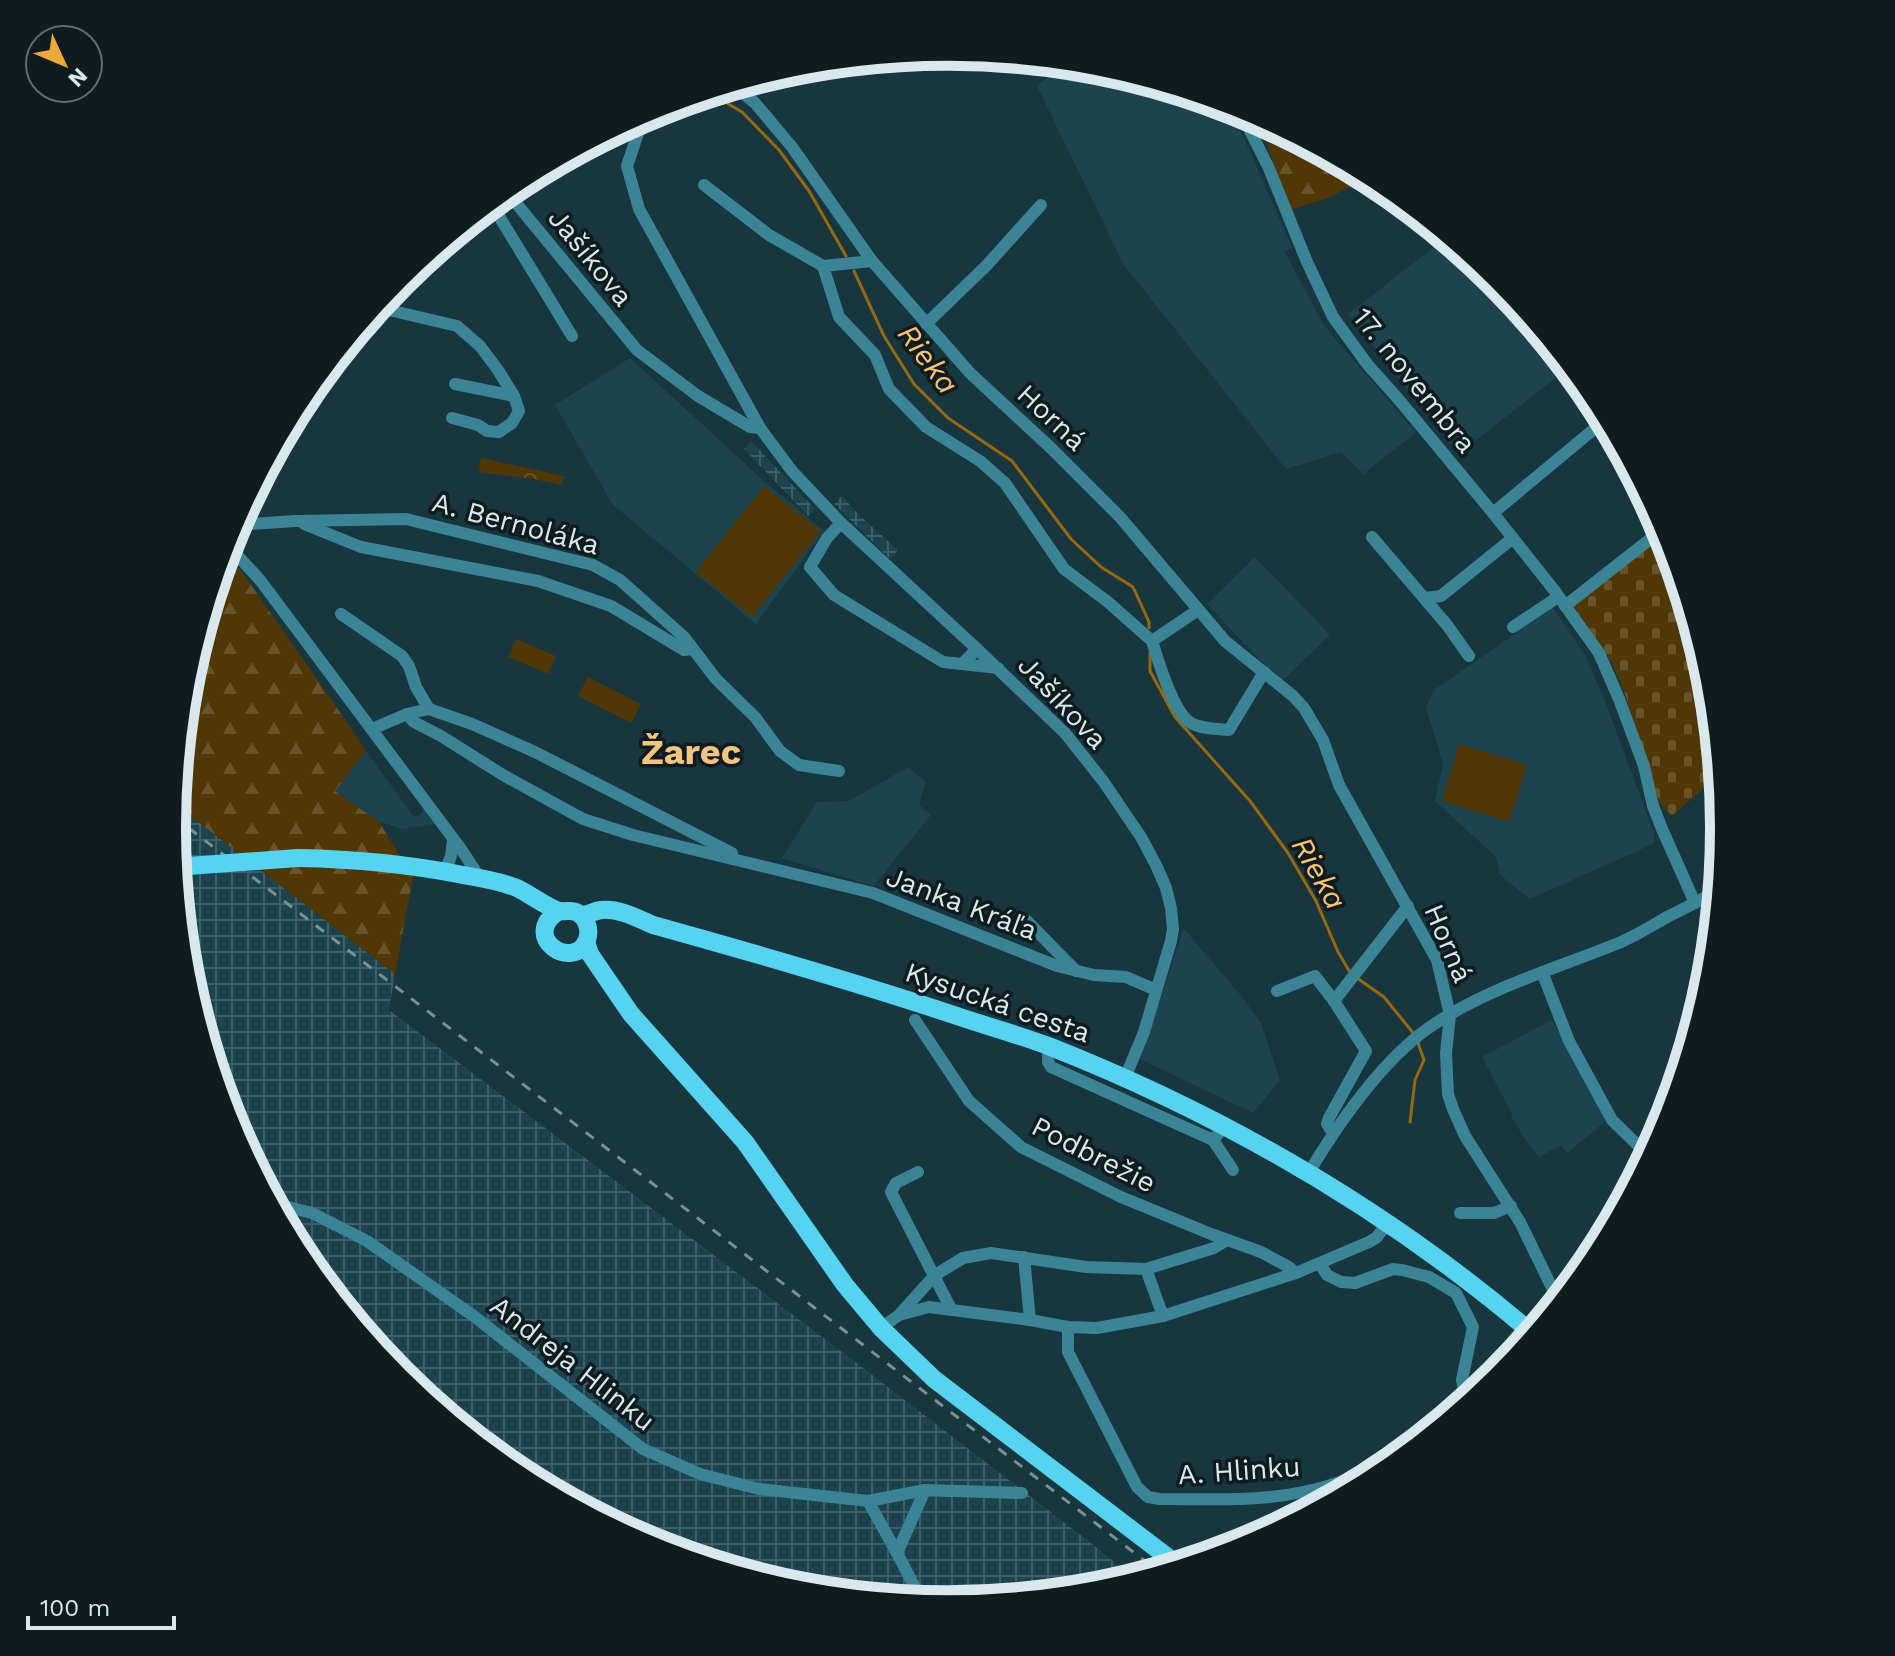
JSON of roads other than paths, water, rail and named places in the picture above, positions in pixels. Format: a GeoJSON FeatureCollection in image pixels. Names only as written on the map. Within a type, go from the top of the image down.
{"type":"FeatureCollection","features":[{"type":"Feature","properties":{"kind":"main road","name":"Kysucká cesta"},"geometry":{"type":"LineString","coordinates":[[187,866],[298,858],[370,861],[445,871],[511,886],[525,892],[553,917]]}},
{"type":"Feature","properties":{"kind":"main road","name":"Kysucká cesta"},"geometry":{"type":"LineString","coordinates":[[570,953],[552,948],[545,937],[553,917],[571,910],[585,929],[601,910],[613,911],[881,991],[1048,1046],[1125,1078],[1219,1133],[1308,1174],[1467,1280],[1523,1326]]}},
{"type":"Feature","properties":{"kind":"main road"},"geometry":{"type":"LineString","coordinates":[[585,929],[577,951],[570,953],[631,1014],[745,1142],[845,1285],[881,1328],[934,1379],[1168,1557]]}},
{"type":"Feature","properties":{"kind":"main road"},"geometry":{"type":"LineString","coordinates":[[585,929],[590,954],[631,1014]]}},
{"type":"Feature","properties":{"kind":"street","name":"Horná"},"geometry":{"type":"LineString","coordinates":[[744,94],[792,147],[872,261],[970,373],[1120,517],[1225,641],[1293,696],[1315,724],[1339,785],[1437,960],[1450,1015],[1446,1053],[1448,1094],[1465,1136],[1511,1206],[1553,1290]]}},
{"type":"Feature","properties":{"kind":"street","name":"17. novembra"},"geometry":{"type":"LineString","coordinates":[[1249,129],[1333,317],[1368,365],[1513,538],[1599,653],[1644,766],[1653,806],[1695,903]]}},
{"type":"Feature","properties":{"kind":"street","name":"Jašíkova"},"geometry":{"type":"LineString","coordinates":[[638,132],[627,166],[639,209],[760,428],[792,471],[841,523],[1065,733],[1103,781],[1156,865],[1169,898],[1173,929],[1144,1032],[1125,1078]]}},
{"type":"Feature","properties":{"kind":"street"},"geometry":{"type":"LineString","coordinates":[[704,185],[769,235],[823,266],[872,261]]}},
{"type":"Feature","properties":{"kind":"street","name":"Jašíkova"},"geometry":{"type":"LineString","coordinates":[[514,201],[637,350],[698,396],[750,427],[760,428]]}},
{"type":"Feature","properties":{"kind":"street"},"geometry":{"type":"LineString","coordinates":[[926,324],[987,265],[1041,205]]}},
{"type":"Feature","properties":{"kind":"street","name":"Jašíkova"},"geometry":{"type":"LineString","coordinates":[[497,213],[572,336]]}},
{"type":"Feature","properties":{"kind":"street"},"geometry":{"type":"LineString","coordinates":[[823,266],[839,317],[875,355],[889,389],[926,427],[994,471],[1064,569],[1152,641],[1159,667],[1177,707],[1189,723],[1229,730],[1264,672]]}},
{"type":"Feature","properties":{"kind":"street"},"geometry":{"type":"LineString","coordinates":[[390,310],[457,326],[480,346],[498,370],[519,411],[512,423],[499,432],[487,431],[478,425],[452,418]]}},
{"type":"Feature","properties":{"kind":"street"},"geometry":{"type":"LineString","coordinates":[[455,384],[514,396]]}},
{"type":"Feature","properties":{"kind":"street"},"geometry":{"type":"LineString","coordinates":[[1493,513],[1595,428]]}},
{"type":"Feature","properties":{"kind":"street","name":"A. Bernoláka"},"geometry":{"type":"LineString","coordinates":[[249,524],[406,519],[593,565],[620,580],[684,637],[716,679],[755,717],[780,751],[799,765],[839,771]]}},
{"type":"Feature","properties":{"kind":"street","name":"A. Bernoláka"},"geometry":{"type":"LineString","coordinates":[[296,521],[361,547],[538,581],[611,606],[684,650],[693,649]]}},
{"type":"Feature","properties":{"kind":"street"},"geometry":{"type":"LineString","coordinates":[[841,523],[827,538],[810,567],[834,595],[943,662],[998,668]]}},
{"type":"Feature","properties":{"kind":"street"},"geometry":{"type":"LineString","coordinates":[[1372,537],[1425,598],[1469,656]]}},
{"type":"Feature","properties":{"kind":"street"},"geometry":{"type":"LineString","coordinates":[[1513,627],[1562,601],[1651,537]]}},
{"type":"Feature","properties":{"kind":"street"},"geometry":{"type":"LineString","coordinates":[[1425,598],[1441,596],[1513,538]]}},
{"type":"Feature","properties":{"kind":"street"},"geometry":{"type":"LineString","coordinates":[[237,555],[260,580],[453,840],[487,880]]}},
{"type":"Feature","properties":{"kind":"street"},"geometry":{"type":"LineString","coordinates":[[1152,641],[1198,610]]}},
{"type":"Feature","properties":{"kind":"street"},"geometry":{"type":"LineString","coordinates":[[341,614],[402,656],[429,709],[407,714],[372,729]]}},
{"type":"Feature","properties":{"kind":"street"},"geometry":{"type":"LineString","coordinates":[[962,664],[977,649]]}},
{"type":"Feature","properties":{"kind":"street","name":"Janka Kráľa"},"geometry":{"type":"LineString","coordinates":[[429,709],[535,752],[749,862]]}},
{"type":"Feature","properties":{"kind":"street","name":"Janka Kráľa"},"geometry":{"type":"LineString","coordinates":[[407,714],[414,722],[583,819],[633,835],[873,893],[1057,966],[1094,975],[1126,977],[1156,990]]}},
{"type":"Feature","properties":{"kind":"street"},"geometry":{"type":"LineString","coordinates":[[445,871],[453,840]]}},
{"type":"Feature","properties":{"kind":"street"},"geometry":{"type":"LineString","coordinates":[[1308,1174],[1333,1133],[1369,1087],[1403,1049],[1426,1030],[1463,1007],[1623,941],[1706,896]]}},
{"type":"Feature","properties":{"kind":"street"},"geometry":{"type":"LineString","coordinates":[[1334,1001],[1408,906]]}},
{"type":"Feature","properties":{"kind":"street"},"geometry":{"type":"LineString","coordinates":[[1025,919],[1076,971]]}},
{"type":"Feature","properties":{"kind":"street"},"geometry":{"type":"LineString","coordinates":[[1542,972],[1569,1041],[1612,1120],[1639,1146]]}},
{"type":"Feature","properties":{"kind":"street"},"geometry":{"type":"LineString","coordinates":[[1277,991],[1315,976],[1366,1051],[1329,1118],[1327,1124],[1333,1133]]}},
{"type":"Feature","properties":{"kind":"street","name":"Podbrežie"},"geometry":{"type":"LineString","coordinates":[[915,1020],[969,1101],[1021,1147],[1121,1197],[1261,1252],[1296,1273]]}},
{"type":"Feature","properties":{"kind":"street"},"geometry":{"type":"LineString","coordinates":[[1048,1046],[1051,1067],[1219,1133],[1233,1170]]}},
{"type":"Feature","properties":{"kind":"street"},"geometry":{"type":"LineString","coordinates":[[918,1172],[896,1183],[891,1192],[951,1309]]}},
{"type":"Feature","properties":{"kind":"street"},"geometry":{"type":"LineString","coordinates":[[1460,1213],[1494,1213],[1511,1206]]}},
{"type":"Feature","properties":{"kind":"street","name":"Andreja Hlinku"},"geometry":{"type":"LineString","coordinates":[[287,1207],[312,1213],[378,1248],[475,1317],[643,1449],[700,1474],[759,1489],[868,1501],[925,1490],[1022,1493]]}},
{"type":"Feature","properties":{"kind":"street"},"geometry":{"type":"LineString","coordinates":[[899,1315],[929,1307],[1068,1327],[1097,1328],[1163,1316],[1320,1264],[1376,1238],[1387,1224]]}},
{"type":"Feature","properties":{"kind":"street"},"geometry":{"type":"LineString","coordinates":[[881,1328],[899,1315],[935,1275],[963,1258],[991,1253],[1086,1267],[1146,1269],[1214,1248],[1227,1240]]}},
{"type":"Feature","properties":{"kind":"street"},"geometry":{"type":"LineString","coordinates":[[1024,1257],[1030,1320]]}},
{"type":"Feature","properties":{"kind":"street"},"geometry":{"type":"LineString","coordinates":[[1320,1264],[1327,1275],[1341,1282],[1355,1283],[1393,1269],[1429,1277],[1456,1293],[1473,1327],[1462,1380],[1464,1388]]}},
{"type":"Feature","properties":{"kind":"street"},"geometry":{"type":"LineString","coordinates":[[1146,1269],[1163,1316]]}},
{"type":"Feature","properties":{"kind":"street","name":"A. Hlinku"},"geometry":{"type":"LineString","coordinates":[[1068,1327],[1068,1352],[1137,1487],[1148,1497],[1238,1500],[1314,1490],[1336,1483]]}},
{"type":"Feature","properties":{"kind":"street"},"geometry":{"type":"LineString","coordinates":[[897,1553],[925,1490]]}},
{"type":"Feature","properties":{"kind":"street"},"geometry":{"type":"LineString","coordinates":[[868,1501],[916,1589]]}},
{"type":"Feature","properties":{"kind":"waterway","name":"Rieka"},"geometry":{"type":"LineString","coordinates":[[722,100],[742,112],[779,150],[809,191],[846,256]]}},
{"type":"Feature","properties":{"kind":"waterway","name":"Rieka"},"geometry":{"type":"LineString","coordinates":[[854,271],[884,336],[914,384],[948,418],[1012,461],[1071,539],[1101,567],[1133,587],[1149,628]]}},
{"type":"Feature","properties":{"kind":"waterway","name":"Rieka"},"geometry":{"type":"LineString","coordinates":[[1150,652],[1150,671],[1175,717],[1250,801],[1288,853],[1316,901],[1351,974]]}},
{"type":"Feature","properties":{"kind":"waterway","name":"Rieka"},"geometry":{"type":"LineString","coordinates":[[1357,978],[1384,997],[1414,1034]]}},
{"type":"Feature","properties":{"kind":"waterway","name":"Rieka"},"geometry":{"type":"LineString","coordinates":[[1410,1122],[1415,1080],[1424,1060],[1417,1040]]}},
{"type":"Feature","properties":{"kind":"railway"},"geometry":{"type":"LineString","coordinates":[[186,826],[1148,1563]]}},
{"type":"Feature","properties":{"kind":"district","name":"Žarec"},"geometry":{"type":"Point","coordinates":[691,751]}}]}
